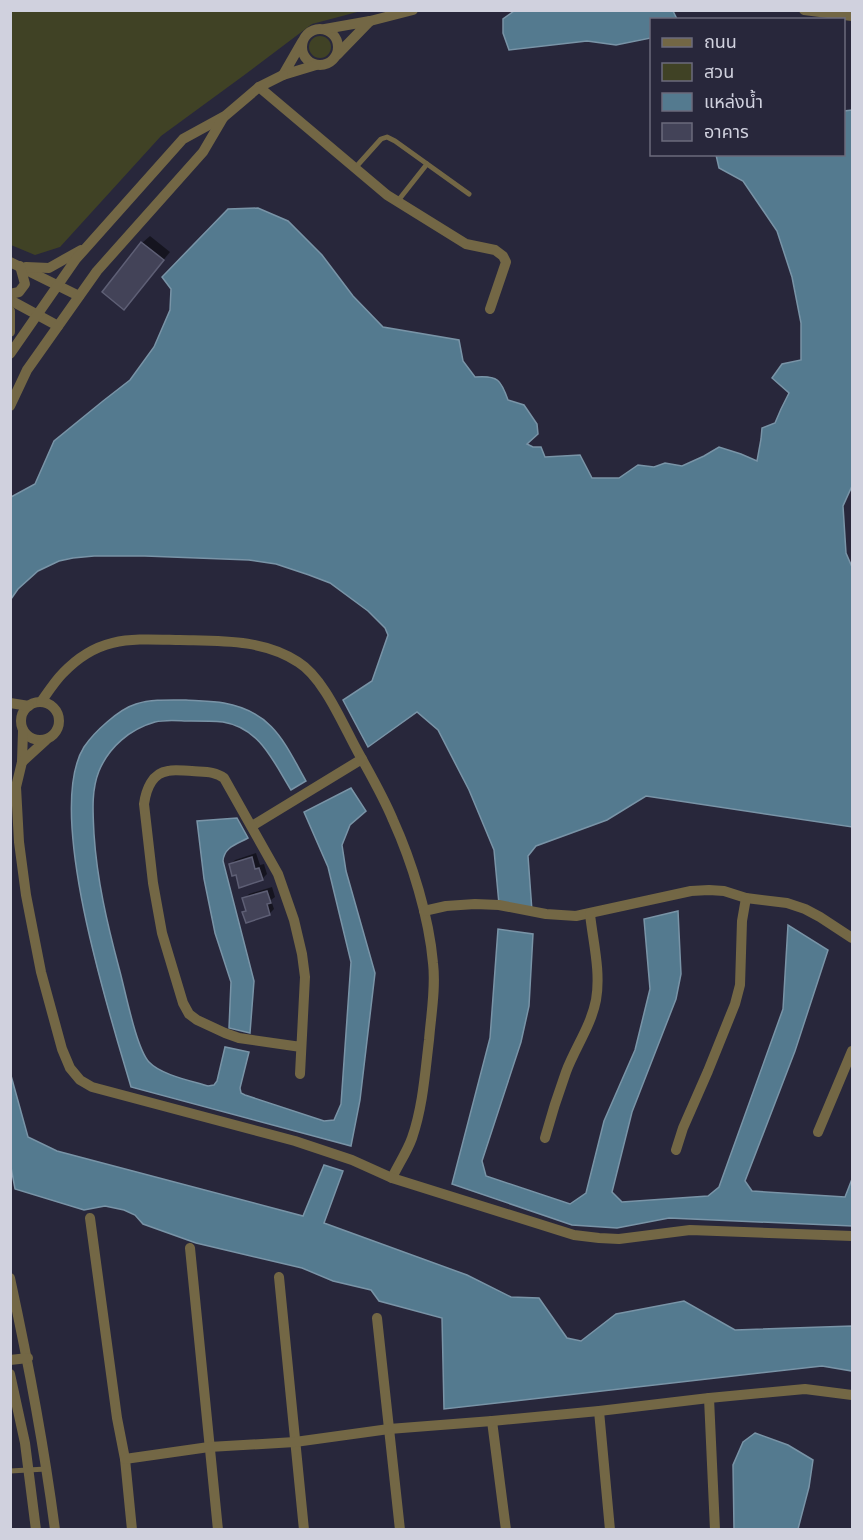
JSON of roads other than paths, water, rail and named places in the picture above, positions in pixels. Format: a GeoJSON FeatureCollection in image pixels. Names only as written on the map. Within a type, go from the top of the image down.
{"type":"FeatureCollection","features":[{"type":"Feature","properties":{"kind":"street"},"geometry":{"type":"LineString","coordinates":[[284,75],[303,39],[312,30],[370,21],[412,10]]}},
{"type":"Feature","properties":{"kind":"street"},"geometry":{"type":"LineString","coordinates":[[804,10],[852,16]]}},
{"type":"Feature","properties":{"kind":"street"},"geometry":{"type":"LineString","coordinates":[[303,39],[302,52],[305,58],[322,66],[333,60],[370,21]]}},
{"type":"Feature","properties":{"kind":"street"},"geometry":{"type":"LineString","coordinates":[[326,29],[336,37],[339,49],[337,55]]}},
{"type":"Feature","properties":{"kind":"street"},"geometry":{"type":"LineString","coordinates":[[10,354],[76,259],[183,140],[225,116],[259,87],[284,75],[316,65]]}},
{"type":"Feature","properties":{"kind":"street"},"geometry":{"type":"LineString","coordinates":[[259,87],[397,202],[466,244],[495,250],[503,256],[506,262],[490,309]]}},
{"type":"Feature","properties":{"kind":"street"},"geometry":{"type":"LineString","coordinates":[[10,406],[27,370],[97,271],[203,152],[225,116]]}},
{"type":"Feature","properties":{"kind":"street"},"geometry":{"type":"LineString","coordinates":[[15,264],[49,268],[88,246]]}},
{"type":"Feature","properties":{"kind":"street"},"geometry":{"type":"LineString","coordinates":[[15,264],[79,296]]}},
{"type":"Feature","properties":{"kind":"street"},"geometry":{"type":"LineString","coordinates":[[10,294],[19,292],[25,284],[15,264]]}},
{"type":"Feature","properties":{"kind":"street"},"geometry":{"type":"LineString","coordinates":[[10,300],[58,326]]}},
{"type":"Feature","properties":{"kind":"street"},"geometry":{"type":"LineString","coordinates":[[10,311],[10,332]]}},
{"type":"Feature","properties":{"kind":"street"},"geometry":{"type":"LineString","coordinates":[[41,702],[61,674],[86,654],[113,642],[133,639],[222,641],[262,646],[280,652],[300,663],[313,675],[329,698],[393,818],[409,859],[424,911],[431,947],[434,982],[420,1108],[411,1139],[392,1178]]}},
{"type":"Feature","properties":{"kind":"street"},"geometry":{"type":"LineString","coordinates":[[22,762],[56,732],[60,719],[53,687]]}},
{"type":"Feature","properties":{"kind":"street"},"geometry":{"type":"LineString","coordinates":[[58,713],[54,707],[41,702],[34,703],[24,711],[18,726],[22,762],[16,788],[26,895],[40,972],[62,1049],[70,1068],[80,1080],[106,1092],[296,1141],[352,1160],[392,1178],[574,1235],[619,1239],[690,1230],[852,1236]]}},
{"type":"Feature","properties":{"kind":"street"},"geometry":{"type":"LineString","coordinates":[[10,703],[29,706]]}},
{"type":"Feature","properties":{"kind":"street"},"geometry":{"type":"LineString","coordinates":[[18,726],[33,740],[46,740]]}},
{"type":"Feature","properties":{"kind":"street"},"geometry":{"type":"LineString","coordinates":[[252,826],[362,759]]}},
{"type":"Feature","properties":{"kind":"street"},"geometry":{"type":"LineString","coordinates":[[300,1074],[306,977],[294,920],[282,885],[230,786],[219,773],[166,771],[150,783],[144,804],[153,883],[162,933],[183,1003],[189,1014],[197,1020],[225,1033],[249,1040],[301,1047]]}},
{"type":"Feature","properties":{"kind":"street"},"geometry":{"type":"LineString","coordinates":[[424,911],[446,906],[475,904],[499,905],[546,914],[576,916],[691,891],[709,890],[724,891],[746,898],[788,903],[820,917],[852,938]]}},
{"type":"Feature","properties":{"kind":"street"},"geometry":{"type":"LineString","coordinates":[[676,1150],[682,1128],[735,1004],[740,985],[742,921],[746,898]]}},
{"type":"Feature","properties":{"kind":"street"},"geometry":{"type":"LineString","coordinates":[[544,1138],[567,1071],[596,1002],[597,968],[590,914]]}},
{"type":"Feature","properties":{"kind":"street"},"geometry":{"type":"LineString","coordinates":[[818,1132],[852,1052]]}},
{"type":"Feature","properties":{"kind":"street"},"geometry":{"type":"LineString","coordinates":[[90,1218],[117,1418],[125,1459],[132,1530]]}},
{"type":"Feature","properties":{"kind":"street"},"geometry":{"type":"LineString","coordinates":[[190,1248],[218,1530]]}},
{"type":"Feature","properties":{"kind":"street"},"geometry":{"type":"LineString","coordinates":[[279,1277],[304,1530]]}},
{"type":"Feature","properties":{"kind":"street"},"geometry":{"type":"LineString","coordinates":[[10,1278],[31,1373],[56,1530]]}},
{"type":"Feature","properties":{"kind":"street"},"geometry":{"type":"LineString","coordinates":[[377,1317],[400,1530]]}},
{"type":"Feature","properties":{"kind":"street"},"geometry":{"type":"LineString","coordinates":[[10,1360],[28,1358]]}},
{"type":"Feature","properties":{"kind":"street"},"geometry":{"type":"LineString","coordinates":[[31,1373],[11,1374],[25,1443],[36,1530]]}},
{"type":"Feature","properties":{"kind":"street"},"geometry":{"type":"LineString","coordinates":[[125,1459],[209,1446],[295,1442],[389,1429],[599,1411],[806,1389],[852,1395]]}},
{"type":"Feature","properties":{"kind":"street"},"geometry":{"type":"LineString","coordinates":[[709,1398],[715,1530]]}},
{"type":"Feature","properties":{"kind":"street"},"geometry":{"type":"LineString","coordinates":[[599,1411],[610,1530]]}},
{"type":"Feature","properties":{"kind":"street"},"geometry":{"type":"LineString","coordinates":[[492,1421],[506,1530]]}},
{"type":"Feature","properties":{"kind":"lane"},"geometry":{"type":"LineString","coordinates":[[355,168],[381,139],[387,137],[469,194]]}},
{"type":"Feature","properties":{"kind":"lane"},"geometry":{"type":"LineString","coordinates":[[397,202],[427,164]]}},
{"type":"Feature","properties":{"kind":"lane"},"geometry":{"type":"LineString","coordinates":[[10,1471],[47,1469]]}},
{"type":"Feature","properties":{"kind":"water"},"geometry":{"type":"Polygon","coordinates":[[[514,11],[673,11],[676,18],[650,18],[650,38],[616,45],[587,41],[509,50],[503,33],[503,19],[514,11]]]}},
{"type":"Feature","properties":{"kind":"water"},"geometry":{"type":"Polygon","coordinates":[[[852,110],[852,486],[843,506],[846,553],[852,567],[852,827],[646,796],[607,820],[536,846],[528,856],[532,911],[499,904],[494,850],[469,790],[438,730],[417,712],[368,747],[343,700],[372,681],[388,635],[385,628],[368,611],[330,583],[276,564],[249,560],[94,556],[59,561],[38,571],[18,589],[11,599],[11,497],[35,484],[54,441],[130,380],[154,347],[170,310],[171,289],[162,277],[228,209],[258,208],[288,221],[322,255],[353,296],[383,327],[459,340],[463,361],[475,377],[489,377],[498,380],[508,400],[524,405],[537,424],[538,434],[527,444],[541,447],[545,457],[580,455],[592,478],[619,478],[638,465],[654,467],[665,463],[682,466],[719,447],[757,461],[762,428],[775,423],[789,393],[772,378],[782,364],[801,360],[801,323],[792,277],[777,231],[743,181],[719,168],[716,156],[845,156],[845,111],[852,110]]]}},
{"type":"Feature","properties":{"kind":"water"},"geometry":{"type":"Polygon","coordinates":[[[148,701],[210,701],[241,707],[266,721],[291,754],[306,781],[291,790],[271,757],[256,739],[236,725],[223,722],[168,720],[146,725],[121,740],[103,762],[96,779],[93,802],[97,868],[110,935],[131,1018],[144,1055],[154,1067],[161,1071],[208,1086],[214,1085],[217,1081],[225,1047],[249,1052],[240,1088],[241,1093],[324,1121],[334,1120],[341,1104],[351,962],[328,867],[304,812],[351,788],[366,811],[350,825],[342,845],[346,871],[375,973],[360,1100],[351,1146],[131,1087],[96,965],[85,914],[76,864],[72,817],[74,777],[88,741],[100,728],[122,711],[148,701]]]}},
{"type":"Feature","properties":{"kind":"water"},"geometry":{"type":"Polygon","coordinates":[[[237,818],[248,838],[228,849],[223,861],[254,981],[250,1033],[229,1028],[231,982],[215,933],[204,879],[197,821],[237,818]]]}},
{"type":"Feature","properties":{"kind":"water"},"geometry":{"type":"Polygon","coordinates":[[[678,911],[681,974],[676,999],[632,1112],[612,1192],[622,1202],[708,1196],[719,1187],[783,1009],[788,925],[828,950],[795,1051],[745,1181],[752,1191],[845,1197],[852,1179],[852,1226],[669,1218],[617,1228],[572,1225],[452,1184],[490,1038],[498,929],[533,934],[529,1006],[521,1042],[482,1161],[486,1176],[570,1204],[586,1193],[604,1121],[635,1050],[650,989],[644,919],[678,911]]]}},
{"type":"Feature","properties":{"kind":"water"},"geometry":{"type":"Polygon","coordinates":[[[10,1072],[28,1137],[57,1151],[303,1216],[324,1165],[343,1171],[324,1223],[467,1275],[511,1297],[539,1298],[567,1338],[581,1341],[616,1314],[684,1301],[735,1330],[852,1326],[852,1371],[822,1366],[444,1409],[442,1318],[379,1301],[371,1290],[333,1281],[302,1268],[196,1243],[143,1224],[135,1215],[124,1210],[105,1206],[84,1210],[15,1189],[10,1162],[10,1072]]]}},
{"type":"Feature","properties":{"kind":"water"},"geometry":{"type":"Polygon","coordinates":[[[755,1433],[788,1445],[813,1460],[809,1487],[798,1529],[734,1529],[733,1465],[743,1442],[755,1433]]]}}]}
